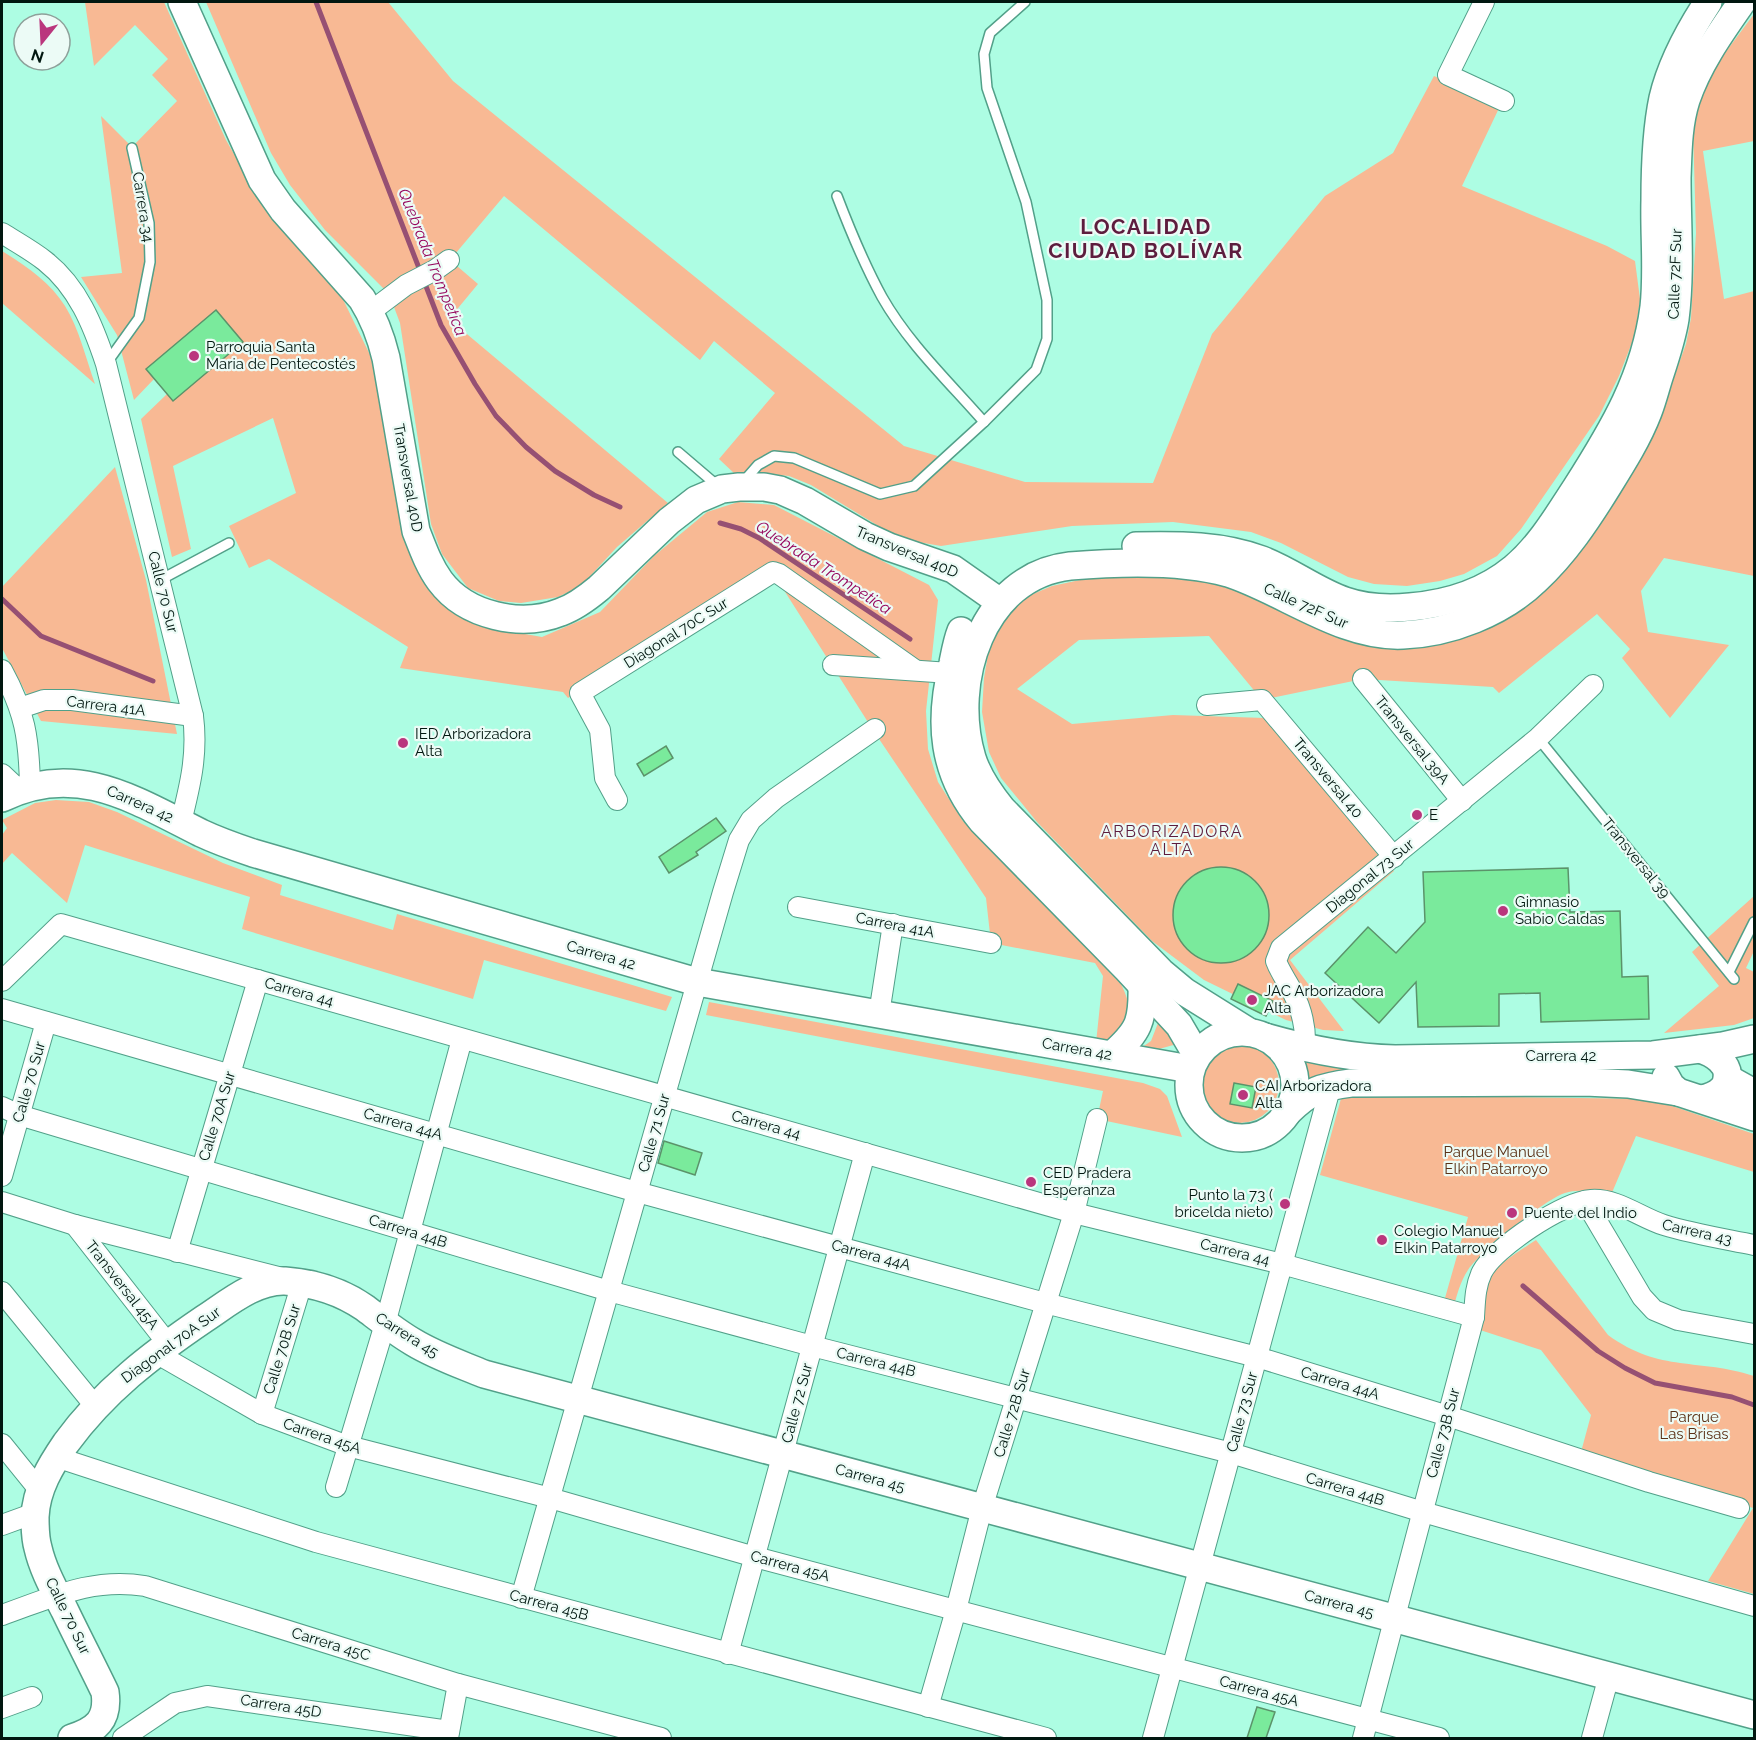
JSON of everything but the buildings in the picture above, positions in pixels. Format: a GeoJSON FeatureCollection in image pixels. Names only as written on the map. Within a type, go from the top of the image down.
{"type":"FeatureCollection","features":[{"type":"Feature","properties":{"kind":"street","name":"Transversal 40D"},"geometry":{"type":"LineString","coordinates":[[182,2],[262,180],[283,210],[362,299],[370,312],[387,358],[416,531],[426,558],[440,581],[462,602],[491,615],[512,619],[546,617],[560,613],[599,588],[681,511],[696,500],[730,488],[772,489],[805,501],[889,547],[954,569],[993,596]]}},
{"type":"Feature","properties":{"kind":"street"},"geometry":{"type":"LineString","coordinates":[[1484,2],[1448,75],[1504,101]]}},
{"type":"Feature","properties":{"kind":"street","name":"Calle 72F Sur"},"geometry":{"type":"LineString","coordinates":[[1257,1034],[1185,992],[1161,972],[1002,809],[981,780],[967,736],[965,713],[967,688],[977,639],[993,596],[1015,568],[1031,560],[1053,554],[1134,546],[1198,546],[1239,553],[1278,567],[1344,601],[1362,606],[1388,608],[1434,604],[1455,599],[1485,587],[1512,569],[1533,551],[1556,520],[1609,437],[1625,407],[1635,381],[1654,308],[1655,200],[1659,120],[1664,95],[1676,62],[1692,27],[1708,2]]}},
{"type":"Feature","properties":{"kind":"street","name":"Calle 72F Sur"},"geometry":{"type":"LineString","coordinates":[[1193,1061],[1184,1031],[982,821],[966,802],[955,780],[945,738],[945,694],[960,635],[970,613],[993,596],[1056,568],[1084,565],[1171,564],[1226,573],[1267,588],[1359,629],[1402,635],[1448,628],[1476,618],[1502,605],[1536,581],[1583,526],[1629,452],[1649,410],[1675,320],[1678,286],[1677,156],[1679,130],[1685,103],[1694,79],[1710,49],[1742,2]]}},
{"type":"Feature","properties":{"kind":"street","name":"Calle 70 Sur"},"geometry":{"type":"LineString","coordinates":[[2,233],[45,261],[73,291],[90,319],[106,364],[193,716],[196,748],[194,768],[181,822]]}},
{"type":"Feature","properties":{"kind":"street"},"geometry":{"type":"LineString","coordinates":[[370,312],[406,285],[442,265]]}},
{"type":"Feature","properties":{"kind":"street","name":"Diagonal 70C Sur"},"geometry":{"type":"LineString","coordinates":[[617,800],[605,778],[600,730],[580,693],[772,572],[779,574],[915,670]]}},
{"type":"Feature","properties":{"kind":"street"},"geometry":{"type":"LineString","coordinates":[[833,665],[950,673]]}},
{"type":"Feature","properties":{"kind":"street"},"geometry":{"type":"LineString","coordinates":[[2,670],[20,708],[27,734],[13,787]]}},
{"type":"Feature","properties":{"kind":"street","name":"Transversal 39A"},"geometry":{"type":"LineString","coordinates":[[1362,679],[1462,801]]}},
{"type":"Feature","properties":{"kind":"street","name":"Diagonal 73 Sur"},"geometry":{"type":"LineString","coordinates":[[1305,1048],[1306,1031],[1302,1014],[1276,961],[1281,948],[1539,738],[1593,685]]}},
{"type":"Feature","properties":{"kind":"street","name":"Carrera 41A"},"geometry":{"type":"LineString","coordinates":[[20,708],[44,700],[72,700],[193,716]]}},
{"type":"Feature","properties":{"kind":"street","name":"Transversal 40"},"geometry":{"type":"LineString","coordinates":[[1207,705],[1262,700],[1394,857]]}},
{"type":"Feature","properties":{"kind":"street","name":"Calle 71 Sur"},"geometry":{"type":"LineString","coordinates":[[521,1598],[734,855],[751,820],[776,798],[875,729]]}},
{"type":"Feature","properties":{"kind":"street","name":"Carrera 42"},"geometry":{"type":"LineString","coordinates":[[13,787],[66,782],[102,787],[253,854],[697,982],[1112,1055],[1193,1061]]}},
{"type":"Feature","properties":{"kind":"street","name":"Carrera 41A"},"geometry":{"type":"LineString","coordinates":[[798,907],[991,943]]}},
{"type":"Feature","properties":{"kind":"street","name":"Carrera 44"},"geometry":{"type":"LineString","coordinates":[[2,981],[61,924],[1074,1213],[1282,1264],[1474,1317]]}},
{"type":"Feature","properties":{"kind":"street"},"geometry":{"type":"LineString","coordinates":[[879,1014],[893,924]]}},
{"type":"Feature","properties":{"kind":"street","name":"Calle 70A Sur"},"geometry":{"type":"LineString","coordinates":[[177,1252],[258,980]]}},
{"type":"Feature","properties":{"kind":"street"},"geometry":{"type":"LineString","coordinates":[[1112,1055],[1136,1032],[1143,1003],[1142,985]]}},
{"type":"Feature","properties":{"kind":"street","name":"Carrera 44A"},"geometry":{"type":"LineString","coordinates":[[2,1009],[637,1192],[1045,1303],[1257,1357],[1448,1416],[1649,1482],[1739,1508]]}},
{"type":"Feature","properties":{"kind":"street","name":"Calle 70 Sur"},"geometry":{"type":"LineString","coordinates":[[2,1176],[10,1111],[46,1022]]}},
{"type":"Feature","properties":{"kind":"street"},"geometry":{"type":"LineString","coordinates":[[1234,1032],[1257,1034],[1277,1044],[1287,1055],[1296,1084],[1294,1098],[1288,1112],[1278,1125],[1263,1134],[1247,1138],[1230,1137],[1215,1131],[1202,1121],[1192,1107],[1188,1090],[1193,1061],[1206,1045],[1219,1036],[1234,1032]]}},
{"type":"Feature","properties":{"kind":"street","name":"Carrera 42"},"geometry":{"type":"LineString","coordinates":[[1257,1034],[1305,1048],[1364,1058],[1395,1059],[1641,1056],[1749,1041]]}},
{"type":"Feature","properties":{"kind":"street"},"geometry":{"type":"LineString","coordinates":[[336,1487],[385,1324],[462,1039]]}},
{"type":"Feature","properties":{"kind":"street"},"geometry":{"type":"LineString","coordinates":[[1749,1041],[1727,1074],[1724,1087],[1718,1093],[1690,1095],[1671,1086],[1665,1073],[1670,1059],[1689,1050],[1717,1056],[1727,1074],[1755,1093]]}},
{"type":"Feature","properties":{"kind":"street","name":"Carrera 42"},"geometry":{"type":"LineString","coordinates":[[1288,1112],[1311,1092],[1330,1085],[1371,1082],[1585,1082],[1628,1084],[1690,1095],[1755,1117]]}},
{"type":"Feature","properties":{"kind":"street","name":"Calle 73 Sur"},"geometry":{"type":"LineString","coordinates":[[1153,1738],[1330,1085]]}},
{"type":"Feature","properties":{"kind":"street","name":"Carrera 44B"},"geometry":{"type":"LineString","coordinates":[[10,1111],[609,1291],[812,1346],[1231,1453],[1423,1512],[1755,1605]]}},
{"type":"Feature","properties":{"kind":"street","name":"Calle 72B Sur"},"geometry":{"type":"LineString","coordinates":[[928,1707],[982,1508],[1074,1213],[1097,1119]]}},
{"type":"Feature","properties":{"kind":"street","name":"Calle 72 Sur"},"geometry":{"type":"LineString","coordinates":[[728,1654],[865,1153]]}},
{"type":"Feature","properties":{"kind":"street"},"geometry":{"type":"LineString","coordinates":[[1585,1201],[1642,1297],[1654,1310],[1678,1320],[1755,1334]]}},
{"type":"Feature","properties":{"kind":"street","name":"Calle 73B Sur"},"geometry":{"type":"LineString","coordinates":[[1366,1729],[1474,1317],[1477,1283],[1489,1262],[1553,1213],[1566,1206],[1585,1201],[1608,1202]]}},
{"type":"Feature","properties":{"kind":"street","name":"Carrera 45"},"geometry":{"type":"LineString","coordinates":[[2,1202],[75,1225],[302,1283],[344,1296],[438,1356],[484,1374],[1755,1715]]}},
{"type":"Feature","properties":{"kind":"street","name":"Carrera 43"},"geometry":{"type":"LineString","coordinates":[[1608,1202],[1671,1227],[1755,1245]]}},
{"type":"Feature","properties":{"kind":"street","name":"Transversal 45A"},"geometry":{"type":"LineString","coordinates":[[75,1225],[162,1348]]}},
{"type":"Feature","properties":{"kind":"street","name":"Diagonal 70A Sur"},"geometry":{"type":"LineString","coordinates":[[38,1502],[48,1470],[56,1457],[95,1406],[130,1373],[162,1348],[236,1298],[252,1290],[281,1281],[302,1283]]}},
{"type":"Feature","properties":{"kind":"street","name":"Calle 70B Sur"},"geometry":{"type":"LineString","coordinates":[[262,1414],[302,1283]]}},
{"type":"Feature","properties":{"kind":"street"},"geometry":{"type":"LineString","coordinates":[[2,1292],[95,1406]]}},
{"type":"Feature","properties":{"kind":"street","name":"Carrera 45A"},"geometry":{"type":"LineString","coordinates":[[162,1348],[262,1414],[348,1446],[550,1498],[754,1557],[1172,1668],[1366,1729],[1439,1738]]}},
{"type":"Feature","properties":{"kind":"street"},"geometry":{"type":"LineString","coordinates":[[2,1444],[38,1502],[2,1525]]}},
{"type":"Feature","properties":{"kind":"street","name":"Carrera 45B"},"geometry":{"type":"LineString","coordinates":[[56,1457],[316,1542],[928,1707],[1025,1736],[1046,1738]]}},
{"type":"Feature","properties":{"kind":"street","name":"Calle 70 Sur"},"geometry":{"type":"LineString","coordinates":[[38,1502],[37,1547],[105,1692],[107,1702],[98,1725],[89,1732],[72,1738]]}},
{"type":"Feature","properties":{"kind":"street","name":"Carrera 45C"},"geometry":{"type":"LineString","coordinates":[[2,1616],[95,1584],[129,1583],[146,1586],[458,1684],[661,1738]]}},
{"type":"Feature","properties":{"kind":"street"},"geometry":{"type":"LineString","coordinates":[[1592,1738],[1609,1676]]}},
{"type":"Feature","properties":{"kind":"street"},"geometry":{"type":"LineString","coordinates":[[448,1735],[458,1684]]}},
{"type":"Feature","properties":{"kind":"street","name":"Carrera 45D"},"geometry":{"type":"LineString","coordinates":[[123,1738],[175,1703],[207,1696],[448,1735]]}},
{"type":"Feature","properties":{"kind":"street"},"geometry":{"type":"LineString","coordinates":[[2,1708],[32,1697]]}},
{"type":"Feature","properties":{"kind":"lane"},"geometry":{"type":"LineString","coordinates":[[678,452],[730,488],[758,465],[774,456],[794,458],[880,494],[914,486],[984,422],[1036,370],[1047,339],[1047,300],[1026,202],[987,88],[984,54],[990,33],[1025,2]]}},
{"type":"Feature","properties":{"kind":"lane","name":"Carrera 34"},"geometry":{"type":"LineString","coordinates":[[106,364],[139,318],[150,262],[149,223],[132,148]]}},
{"type":"Feature","properties":{"kind":"lane"},"geometry":{"type":"LineString","coordinates":[[837,196],[852,236],[883,298],[920,350],[984,422]]}},
{"type":"Feature","properties":{"kind":"lane"},"geometry":{"type":"LineString","coordinates":[[160,580],[229,543]]}},
{"type":"Feature","properties":{"kind":"lane","name":"Transversal 39"},"geometry":{"type":"LineString","coordinates":[[1539,738],[1732,976],[1755,922]]}},
{"type":"Feature","properties":{"kind":"green space"},"geometry":{"type":"Polygon","coordinates":[[[85,2],[164,2],[226,140],[265,209],[337,287],[371,357],[400,513],[496,629],[542,637],[600,612],[654,556],[707,512],[738,502],[774,505],[929,585],[938,600],[926,711],[928,749],[938,782],[963,821],[1121,984],[1126,995],[1129,1014],[1124,1029],[1108,1040],[1096,1043],[1103,976],[1095,963],[991,943],[986,898],[873,730],[773,573],[568,698],[563,692],[400,668],[408,647],[269,559],[249,568],[229,526],[296,493],[273,418],[173,466],[191,549],[172,557],[141,419],[167,394],[173,401],[242,342],[215,311],[146,369],[154,379],[134,400],[117,335],[81,277],[122,273],[101,116],[132,147],[177,101],[152,75],[168,59],[135,25],[94,66],[85,2]]]}},
{"type":"Feature","properties":{"kind":"green space"},"geometry":{"type":"Polygon","coordinates":[[[206,2],[388,2],[453,81],[904,446],[1025,482],[1153,483],[1212,334],[1325,196],[1393,153],[1434,76],[1501,104],[1462,186],[1607,246],[1635,261],[1640,299],[1635,335],[1619,376],[1599,416],[1521,529],[1497,556],[1464,574],[1440,581],[1407,586],[1374,584],[1348,577],[1281,543],[1251,532],[1173,522],[1072,526],[941,546],[918,542],[885,530],[811,485],[789,476],[761,473],[736,475],[719,459],[775,393],[714,341],[700,360],[504,196],[450,260],[478,284],[449,319],[668,503],[617,547],[581,586],[558,597],[521,603],[499,601],[468,588],[442,554],[431,524],[400,323],[394,307],[384,289],[325,230],[290,185],[271,153],[206,2]]]}},
{"type":"Feature","properties":{"kind":"green space"},"geometry":{"type":"Polygon","coordinates":[[[1754,14],[1754,141],[1703,151],[1724,299],[1754,291],[1754,576],[1664,558],[1641,591],[1648,632],[1729,645],[1670,718],[1622,658],[1630,649],[1597,614],[1499,693],[1493,687],[1363,679],[1262,700],[1209,636],[1079,640],[1017,689],[1072,724],[1173,715],[1265,718],[1394,871],[1290,960],[1344,1031],[1323,1030],[1286,1020],[1204,980],[1152,941],[1037,822],[1001,778],[989,752],[982,712],[989,649],[1003,624],[1017,603],[1052,586],[1129,574],[1210,577],[1305,614],[1456,626],[1660,416],[1686,344],[1691,318],[1696,233],[1693,129],[1698,102],[1707,80],[1719,61],[1754,14]]]}},
{"type":"Feature","properties":{"kind":"green space"},"geometry":{"type":"Polygon","coordinates":[[[2,251],[28,268],[59,297],[78,334],[95,384],[2,303],[2,251]]]}},
{"type":"Feature","properties":{"kind":"green space"},"geometry":{"type":"Polygon","coordinates":[[[115,467],[146,580],[177,734],[41,721],[2,648],[2,587],[115,467]]]}},
{"type":"Feature","properties":{"kind":"green space"},"geometry":{"type":"Polygon","coordinates":[[[56,800],[89,802],[117,812],[223,863],[282,885],[280,895],[393,930],[397,914],[672,997],[666,1011],[484,960],[473,999],[242,929],[250,897],[85,845],[67,903],[12,853],[2,864],[2,835],[7,828],[2,820],[35,803],[56,800]]]}},
{"type":"Feature","properties":{"kind":"green space"},"geometry":{"type":"Polygon","coordinates":[[[1754,896],[1754,951],[1746,968],[1754,972],[1754,1018],[1734,1025],[1664,1033],[1719,986],[1692,952],[1754,896]]]}},
{"type":"Feature","properties":{"kind":"green space"},"geometry":{"type":"Polygon","coordinates":[[[709,1002],[1143,1083],[1160,1089],[1167,1096],[1182,1137],[1097,1119],[1103,1091],[706,1015],[709,1002]]]}},
{"type":"Feature","properties":{"kind":"green space"},"geometry":{"type":"Polygon","coordinates":[[[1158,1023],[1177,1044],[1159,1049],[1141,1048],[1151,1041],[1158,1023]]]}},
{"type":"Feature","properties":{"kind":"green space"},"geometry":{"type":"Polygon","coordinates":[[[1232,1045],[1248,1045],[1262,1051],[1273,1062],[1279,1076],[1279,1092],[1273,1106],[1262,1117],[1248,1123],[1232,1123],[1218,1117],[1207,1106],[1201,1092],[1201,1076],[1207,1062],[1218,1051],[1232,1045]]]}},
{"type":"Feature","properties":{"kind":"green space"},"geometry":{"type":"Polygon","coordinates":[[[1305,1059],[1357,1070],[1307,1081],[1305,1059]]]}},
{"type":"Feature","properties":{"kind":"green space","name":"Parque Manuel Elkin Patarroyo"},"geometry":{"type":"Polygon","coordinates":[[[1342,1095],[1652,1099],[1754,1134],[1754,1172],[1636,1136],[1611,1195],[1576,1191],[1565,1193],[1543,1205],[1513,1227],[1468,1270],[1453,1309],[1443,1305],[1468,1217],[1320,1175],[1342,1095]]]}},
{"type":"Feature","properties":{"kind":"green space","name":"Parque Las Brisas"},"geometry":{"type":"Polygon","coordinates":[[[1536,1240],[1608,1335],[1627,1347],[1663,1360],[1716,1367],[1754,1376],[1754,1594],[1708,1581],[1753,1508],[1581,1452],[1591,1415],[1541,1350],[1480,1330],[1483,1296],[1492,1275],[1509,1258],[1536,1240]]]}},
{"type":"Feature","properties":{"kind":"waterway","name":"Quebrada Trompetica"},"geometry":{"type":"LineString","coordinates":[[316,2],[441,325],[475,384],[496,416],[526,447],[555,471],[594,495],[620,507]]}},
{"type":"Feature","properties":{"kind":"waterway","name":"Quebrada Trompetica"},"geometry":{"type":"LineString","coordinates":[[720,523],[741,529],[759,538],[910,639]]}},
{"type":"Feature","properties":{"kind":"waterway"},"geometry":{"type":"LineString","coordinates":[[2,599],[41,636],[153,681]]}},
{"type":"Feature","properties":{"kind":"waterway"},"geometry":{"type":"LineString","coordinates":[[1523,1286],[1598,1351],[1625,1368],[1655,1383],[1732,1397],[1754,1405]]}},
{"type":"Feature","properties":{"kind":"place","name":"Parroquia Santa Maria de Pentecostés"},"geometry":{"type":"Point","coordinates":[194,356]}},
{"type":"Feature","properties":{"kind":"place","name":"IED Arborizadora Alta"},"geometry":{"type":"Point","coordinates":[403,743]}},
{"type":"Feature","properties":{"kind":"place","name":"E"},"geometry":{"type":"Point","coordinates":[1417,815]}},
{"type":"Feature","properties":{"kind":"place","name":"Gimnasio Sabio Caldas"},"geometry":{"type":"Point","coordinates":[1503,911]}},
{"type":"Feature","properties":{"kind":"place","name":"JAC Arborizadora Alta"},"geometry":{"type":"Point","coordinates":[1252,1000]}},
{"type":"Feature","properties":{"kind":"place","name":"CAI Arborizadora Alta"},"geometry":{"type":"Point","coordinates":[1243,1095]}},
{"type":"Feature","properties":{"kind":"place","name":"CED Pradera Esperanza"},"geometry":{"type":"Point","coordinates":[1031,1182]}},
{"type":"Feature","properties":{"kind":"place","name":"Punto la 73 ( bricelda nieto)"},"geometry":{"type":"Point","coordinates":[1285,1204]}},
{"type":"Feature","properties":{"kind":"place","name":"Puente del Indio"},"geometry":{"type":"Point","coordinates":[1512,1213]}},
{"type":"Feature","properties":{"kind":"place","name":"Colegio Manuel Elkin Patarroyo"},"geometry":{"type":"Point","coordinates":[1382,1240]}},
{"type":"Feature","properties":{"kind":"district","name":"LOCALIDAD CIUDAD BOLÍVAR"},"geometry":{"type":"Point","coordinates":[1146,239]}},
{"type":"Feature","properties":{"kind":"district","name":"ARBORIZADORA ALTA"},"geometry":{"type":"Point","coordinates":[1172,840]}}]}
